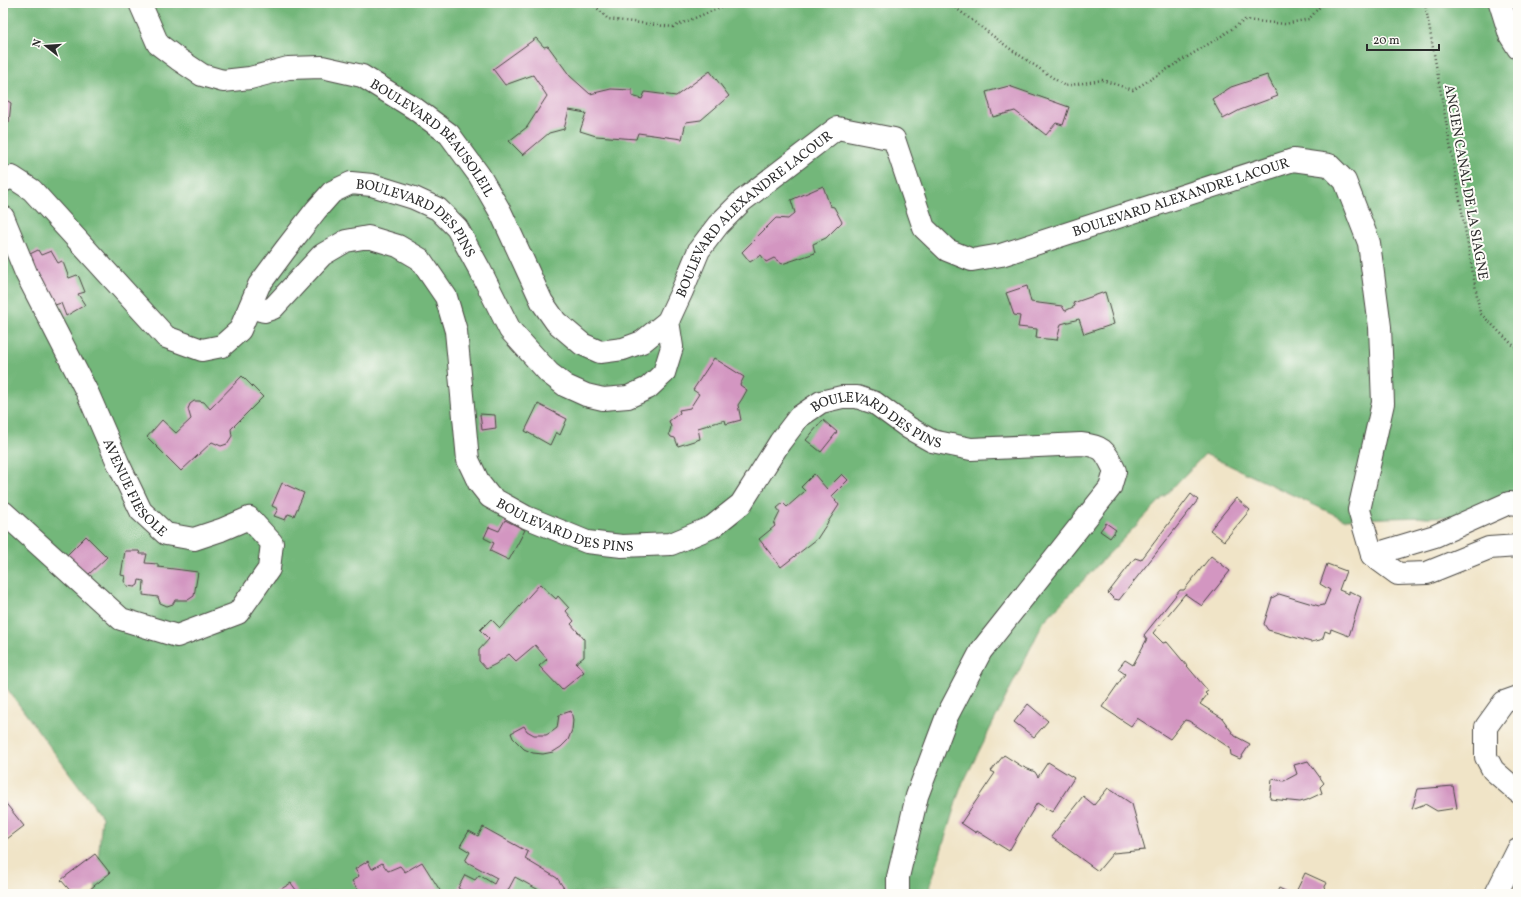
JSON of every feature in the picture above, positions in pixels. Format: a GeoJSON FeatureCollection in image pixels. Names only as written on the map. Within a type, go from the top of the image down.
{"type":"FeatureCollection","features":[{"type":"Feature","properties":{"kind":"street","name":"BOULEVARD BEAUSOLEIL"},"geometry":{"type":"LineString","coordinates":[[140,3],[158,44],[202,75],[223,81],[250,78],[288,68],[322,67],[362,76],[414,108],[437,125],[448,134],[483,182],[501,213],[542,302],[556,322],[582,344],[600,352],[623,349],[642,342],[668,321]]}},
{"type":"Feature","properties":{"kind":"street"},"geometry":{"type":"LineString","coordinates":[[1500,3],[1510,35],[1518,48]]}},
{"type":"Feature","properties":{"kind":"street","name":"BOULEVARD ALEXANDRE LACOUR"},"geometry":{"type":"LineString","coordinates":[[668,321],[699,250],[718,225],[742,201],[837,128],[894,139],[924,228],[947,250],[972,260],[1001,255],[1293,160],[1330,165],[1345,182],[1369,243],[1380,327],[1383,403],[1359,510],[1372,554]]}},
{"type":"Feature","properties":{"kind":"street"},"geometry":{"type":"LineString","coordinates":[[3,181],[12,177],[32,190],[166,337],[202,350],[222,346],[240,330],[250,307]]}},
{"type":"Feature","properties":{"kind":"street","name":"BOULEVARD DES PINS"},"geometry":{"type":"LineString","coordinates":[[668,321],[672,347],[664,373],[648,388],[628,397],[603,399],[586,395],[566,386],[549,373],[510,330],[457,228],[438,209],[414,198],[372,185],[351,183],[332,192],[316,210],[259,284],[250,307],[264,310],[273,308],[322,255],[346,241],[368,237],[398,246],[420,259],[446,297],[456,331],[468,460],[479,483],[490,497],[526,518],[587,542],[622,546],[671,544],[712,527],[741,504],[780,442],[799,417],[821,402],[842,397],[857,397],[875,403],[909,428],[932,441],[972,449],[1081,444],[1095,445],[1106,453],[1115,471],[1110,488],[981,652],[947,716],[917,796],[898,877],[898,894]]}},
{"type":"Feature","properties":{"kind":"street","name":"AVENUE FIESOLE"},"geometry":{"type":"LineString","coordinates":[[3,217],[26,272],[88,394],[118,464],[141,511],[166,534],[194,539],[221,530],[249,518],[272,543],[269,569],[238,613],[177,636],[121,619],[3,512]]}},
{"type":"Feature","properties":{"kind":"street"},"geometry":{"type":"LineString","coordinates":[[1372,554],[1435,536],[1509,503],[1518,504]]}},
{"type":"Feature","properties":{"kind":"street"},"geometry":{"type":"LineString","coordinates":[[1372,554],[1398,574],[1427,573],[1489,548],[1518,546]]}},
{"type":"Feature","properties":{"kind":"street"},"geometry":{"type":"LineString","coordinates":[[1514,789],[1493,770],[1486,757],[1486,727],[1504,702],[1518,697]]}},
{"type":"Feature","properties":{"kind":"street"},"geometry":{"type":"LineString","coordinates":[[1496,894],[1518,850]]}},
{"type":"Feature","properties":{"kind":"path"},"geometry":{"type":"LineString","coordinates":[[592,3],[608,19],[673,27],[731,3]]}},
{"type":"Feature","properties":{"kind":"path"},"geometry":{"type":"LineString","coordinates":[[948,3],[1009,48],[1065,86],[1102,80],[1133,90],[1220,37],[1244,20],[1285,24],[1309,19],[1323,3]]}},
{"type":"Feature","properties":{"kind":"path","name":"ANCIEN CANAL DE LA SIAGNE"},"geometry":{"type":"LineString","coordinates":[[1426,3],[1480,313],[1518,350]]}},
{"type":"Feature","properties":{"kind":"green space"},"geometry":{"type":"Polygon","coordinates":[[[3,3],[1518,3],[1518,515],[1344,519],[1205,454],[1044,621],[960,789],[930,887],[948,894],[95,894],[102,817],[3,683],[3,3]]]}},
{"type":"Feature","properties":{"kind":"building"},"geometry":{"type":"Polygon","coordinates":[[[536,38],[544,47],[548,46],[570,76],[590,94],[611,89],[632,90],[632,96],[642,99],[645,92],[676,96],[710,71],[729,96],[701,120],[686,122],[682,139],[638,133],[636,139],[596,136],[580,131],[586,113],[569,110],[564,129],[549,133],[523,155],[509,141],[527,127],[547,96],[533,75],[505,85],[493,69],[536,38]]]}},
{"type":"Feature","properties":{"kind":"building"},"geometry":{"type":"Polygon","coordinates":[[[1267,75],[1278,96],[1240,110],[1223,119],[1212,99],[1231,87],[1267,75]]]}},
{"type":"Feature","properties":{"kind":"building"},"geometry":{"type":"Polygon","coordinates":[[[1009,86],[1069,107],[1063,125],[1056,123],[1046,135],[1015,111],[993,117],[986,92],[1009,86]]]}},
{"type":"Feature","properties":{"kind":"building"},"geometry":{"type":"Polygon","coordinates":[[[3,98],[11,103],[9,122],[3,118],[3,98]]]}},
{"type":"Feature","properties":{"kind":"building"},"geometry":{"type":"Polygon","coordinates":[[[823,186],[830,206],[834,207],[842,222],[826,238],[813,244],[815,253],[782,264],[774,258],[766,262],[761,255],[750,262],[742,252],[776,218],[788,219],[795,213],[791,200],[823,186]]]}},
{"type":"Feature","properties":{"kind":"building"},"geometry":{"type":"Polygon","coordinates":[[[38,250],[41,255],[51,251],[58,263],[63,262],[69,278],[77,275],[79,277],[85,292],[78,294],[85,305],[66,316],[61,303],[52,306],[28,255],[38,250]]]}},
{"type":"Feature","properties":{"kind":"building"},"geometry":{"type":"Polygon","coordinates":[[[1027,286],[1031,302],[1062,306],[1065,311],[1075,306],[1073,303],[1105,292],[1114,324],[1084,334],[1079,319],[1061,324],[1057,340],[1036,338],[1037,329],[1018,327],[1020,316],[1014,315],[1006,293],[1027,286]]]}},
{"type":"Feature","properties":{"kind":"building"},"geometry":{"type":"Polygon","coordinates":[[[714,358],[744,377],[740,385],[747,390],[738,405],[741,420],[726,424],[725,420],[698,428],[700,439],[678,446],[675,438],[671,437],[669,434],[671,427],[669,421],[680,413],[679,410],[690,408],[699,394],[693,390],[714,358]]]}},
{"type":"Feature","properties":{"kind":"building"},"geometry":{"type":"Polygon","coordinates":[[[242,376],[263,397],[231,429],[232,436],[227,444],[221,446],[212,442],[181,471],[147,437],[162,420],[176,433],[191,419],[188,409],[190,404],[194,401],[204,402],[210,409],[242,376]]]}},
{"type":"Feature","properties":{"kind":"building"},"geometry":{"type":"Polygon","coordinates":[[[538,404],[567,419],[560,435],[556,432],[550,445],[525,431],[538,404]]]}},
{"type":"Feature","properties":{"kind":"building"},"geometry":{"type":"Polygon","coordinates":[[[480,414],[495,415],[496,428],[482,430],[480,414]]]}},
{"type":"Feature","properties":{"kind":"building"},"geometry":{"type":"Polygon","coordinates":[[[823,420],[837,432],[821,452],[806,440],[823,420]]]}},
{"type":"Feature","properties":{"kind":"building"},"geometry":{"type":"Polygon","coordinates":[[[814,474],[827,489],[842,474],[848,480],[832,496],[839,505],[817,539],[781,567],[759,539],[775,526],[774,524],[780,512],[777,508],[783,503],[787,507],[805,491],[801,487],[814,474]]]}},
{"type":"Feature","properties":{"kind":"building"},"geometry":{"type":"Polygon","coordinates":[[[282,483],[304,493],[294,516],[288,514],[285,520],[274,516],[278,509],[272,506],[282,483]]]}},
{"type":"Feature","properties":{"kind":"building"},"geometry":{"type":"Polygon","coordinates":[[[1191,494],[1198,500],[1119,600],[1114,599],[1108,593],[1135,558],[1141,560],[1191,494]]]}},
{"type":"Feature","properties":{"kind":"building"},"geometry":{"type":"Polygon","coordinates":[[[1236,498],[1250,510],[1224,541],[1210,530],[1236,498]]]}},
{"type":"Feature","properties":{"kind":"building"},"geometry":{"type":"Polygon","coordinates":[[[505,520],[525,530],[509,560],[490,551],[494,543],[484,538],[489,527],[499,531],[505,520]]]}},
{"type":"Feature","properties":{"kind":"building"},"geometry":{"type":"Polygon","coordinates":[[[1106,523],[1116,530],[1110,538],[1100,531],[1106,523]]]}},
{"type":"Feature","properties":{"kind":"building"},"geometry":{"type":"Polygon","coordinates":[[[86,536],[107,557],[88,575],[67,555],[86,536]]]}},
{"type":"Feature","properties":{"kind":"building"},"geometry":{"type":"Polygon","coordinates":[[[125,551],[139,551],[140,554],[147,554],[145,563],[158,564],[158,567],[198,572],[194,596],[188,600],[175,600],[173,604],[167,606],[160,603],[158,597],[143,595],[144,581],[139,580],[138,585],[135,587],[127,586],[124,581],[125,576],[121,575],[125,551]]]}},
{"type":"Feature","properties":{"kind":"building"},"geometry":{"type":"Polygon","coordinates":[[[1211,556],[1230,571],[1202,606],[1185,594],[1153,633],[1163,643],[1167,642],[1208,691],[1205,693],[1207,695],[1200,704],[1222,718],[1235,736],[1250,744],[1240,759],[1231,755],[1230,748],[1189,721],[1185,720],[1170,739],[1137,718],[1131,726],[1102,707],[1125,674],[1118,669],[1125,660],[1133,665],[1147,639],[1144,635],[1180,590],[1184,590],[1211,556]]]}},
{"type":"Feature","properties":{"kind":"building"},"geometry":{"type":"Polygon","coordinates":[[[1327,564],[1346,571],[1339,590],[1349,594],[1349,591],[1361,597],[1349,636],[1331,629],[1330,633],[1325,631],[1323,638],[1320,640],[1311,642],[1268,630],[1264,624],[1272,598],[1279,594],[1319,606],[1324,605],[1330,590],[1320,584],[1327,564]]]}},
{"type":"Feature","properties":{"kind":"building"},"geometry":{"type":"Polygon","coordinates":[[[540,584],[556,599],[558,596],[569,608],[566,611],[574,621],[571,624],[584,639],[584,657],[576,663],[584,672],[562,690],[539,666],[547,659],[535,645],[516,661],[509,654],[496,664],[486,669],[479,661],[479,650],[489,639],[480,630],[491,619],[500,628],[540,584]]]}},
{"type":"Feature","properties":{"kind":"building"},"geometry":{"type":"Polygon","coordinates":[[[1028,704],[1048,721],[1034,737],[1014,722],[1028,704]]]}},
{"type":"Feature","properties":{"kind":"building"},"geometry":{"type":"Polygon","coordinates":[[[571,711],[573,720],[572,730],[568,740],[553,752],[543,754],[533,753],[524,749],[513,738],[511,733],[524,726],[527,731],[534,735],[546,735],[557,728],[559,715],[571,711]]]}},
{"type":"Feature","properties":{"kind":"building"},"geometry":{"type":"Polygon","coordinates":[[[1004,755],[1021,766],[1035,772],[1038,777],[1048,762],[1074,778],[1052,812],[1037,803],[1009,851],[961,823],[995,773],[991,771],[1004,755]]]}},
{"type":"Feature","properties":{"kind":"building"},"geometry":{"type":"Polygon","coordinates":[[[1308,761],[1324,783],[1320,787],[1322,793],[1300,802],[1270,799],[1272,779],[1284,781],[1297,774],[1294,765],[1308,761]]]}},
{"type":"Feature","properties":{"kind":"building"},"geometry":{"type":"Polygon","coordinates":[[[1453,786],[1457,808],[1437,811],[1425,804],[1412,809],[1418,789],[1453,786]]]}},
{"type":"Feature","properties":{"kind":"building"},"geometry":{"type":"Polygon","coordinates":[[[1108,788],[1132,804],[1145,850],[1113,853],[1098,871],[1051,837],[1083,796],[1094,805],[1108,788]]]}},
{"type":"Feature","properties":{"kind":"building"},"geometry":{"type":"Polygon","coordinates":[[[3,800],[24,826],[3,842],[3,800]]]}},
{"type":"Feature","properties":{"kind":"building"},"geometry":{"type":"Polygon","coordinates":[[[483,827],[528,852],[525,859],[557,878],[568,894],[546,894],[515,877],[506,894],[468,894],[458,888],[465,875],[475,880],[479,875],[494,884],[497,878],[465,861],[470,852],[460,846],[469,831],[478,836],[483,827]]]}},
{"type":"Feature","properties":{"kind":"building"},"geometry":{"type":"Polygon","coordinates":[[[95,854],[110,873],[84,894],[73,894],[61,880],[95,854]]]}},
{"type":"Feature","properties":{"kind":"building"},"geometry":{"type":"Polygon","coordinates":[[[368,861],[372,869],[382,863],[388,871],[400,866],[405,872],[422,862],[441,892],[438,894],[351,894],[358,890],[352,881],[359,876],[355,869],[368,861]]]}},
{"type":"Feature","properties":{"kind":"building"},"geometry":{"type":"Polygon","coordinates":[[[1305,873],[1327,883],[1321,894],[1295,894],[1305,873]]]}},
{"type":"Feature","properties":{"kind":"building"},"geometry":{"type":"Polygon","coordinates":[[[291,883],[299,894],[273,894],[291,883]]]}},
{"type":"Feature","properties":{"kind":"building"},"geometry":{"type":"Polygon","coordinates":[[[1279,888],[1291,894],[1276,894],[1279,888]]]}}]}
